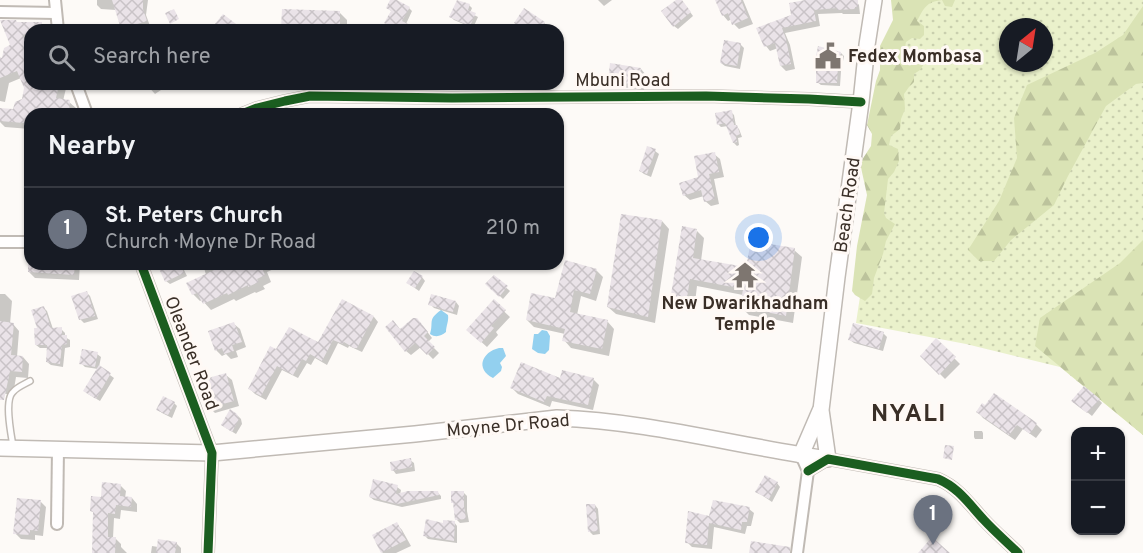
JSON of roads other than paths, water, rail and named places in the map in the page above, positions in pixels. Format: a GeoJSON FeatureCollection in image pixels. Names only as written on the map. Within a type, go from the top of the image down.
{"type":"FeatureCollection","features":[{"type":"Feature","properties":{"kind":"main road","name":"Beach Road"},"geometry":{"type":"LineString","coordinates":[[828,459],[821,410],[874,0]]}},
{"type":"Feature","properties":{"kind":"main road","name":"Beach Road"},"geometry":{"type":"LineString","coordinates":[[801,455],[821,410]]}},
{"type":"Feature","properties":{"kind":"main road","name":"Moyne Dr Road"},"geometry":{"type":"LineString","coordinates":[[6,448],[212,453],[557,418],[673,431],[828,459]]}},
{"type":"Feature","properties":{"kind":"main road"},"geometry":{"type":"LineString","coordinates":[[777,451],[801,440],[811,432]]}},
{"type":"Feature","properties":{"kind":"street"},"geometry":{"type":"LineString","coordinates":[[56,0],[57,24]]}},
{"type":"Feature","properties":{"kind":"street"},"geometry":{"type":"LineString","coordinates":[[0,12],[56,13]]}},
{"type":"Feature","properties":{"kind":"street"},"geometry":{"type":"LineString","coordinates":[[78,90],[85,108]]}},
{"type":"Feature","properties":{"kind":"street","name":"Mbuni Road"},"geometry":{"type":"LineString","coordinates":[[262,108],[310,96],[452,98],[706,96],[861,102]]}},
{"type":"Feature","properties":{"kind":"street"},"geometry":{"type":"LineString","coordinates":[[0,242],[24,242]]}},
{"type":"Feature","properties":{"kind":"street","name":"Oleander Road"},"geometry":{"type":"LineString","coordinates":[[143,270],[212,453]]}},
{"type":"Feature","properties":{"kind":"street"},"geometry":{"type":"LineString","coordinates":[[57,524],[58,449]]}},
{"type":"Feature","properties":{"kind":"street"},"geometry":{"type":"LineString","coordinates":[[208,553],[212,453]]}},
{"type":"Feature","properties":{"kind":"street"},"geometry":{"type":"LineString","coordinates":[[797,553],[808,471],[801,455]]}},
{"type":"Feature","properties":{"kind":"street"},"geometry":{"type":"LineString","coordinates":[[808,471],[828,459]]}},
{"type":"Feature","properties":{"kind":"street","name":"Moyne Dr Road"},"geometry":{"type":"LineString","coordinates":[[828,459],[939,479],[963,495],[984,520],[1018,553]]}},
{"type":"Feature","properties":{"kind":"lane"},"geometry":{"type":"LineString","coordinates":[[6,448],[10,396],[13,391],[30,381]]}},
{"type":"Feature","properties":{"kind":"water"},"geometry":{"type":"Polygon","coordinates":[[[441,310],[448,315],[446,332],[434,336],[430,334],[432,321],[441,310]]]}},
{"type":"Feature","properties":{"kind":"water"},"geometry":{"type":"Polygon","coordinates":[[[542,330],[547,331],[550,336],[549,350],[545,354],[532,349],[534,334],[542,330]]]}},
{"type":"Feature","properties":{"kind":"water"},"geometry":{"type":"Polygon","coordinates":[[[503,348],[506,356],[500,363],[501,371],[493,378],[484,370],[483,361],[488,353],[503,348]]]}},
{"type":"Feature","properties":{"kind":"place","name":"Fedex Mombasa"},"geometry":{"type":"Point","coordinates":[828,56]}},
{"type":"Feature","properties":{"kind":"place","name":"New Dwarikhadham Temple"},"geometry":{"type":"Point","coordinates":[745,275]}},
{"type":"Feature","properties":{"kind":"place","name":"St. Peters Church"},"geometry":{"type":"Point","coordinates":[933,545]}},
{"type":"Feature","properties":{"kind":"district","name":"NYALI"},"geometry":{"type":"Point","coordinates":[909,413]}}]}
